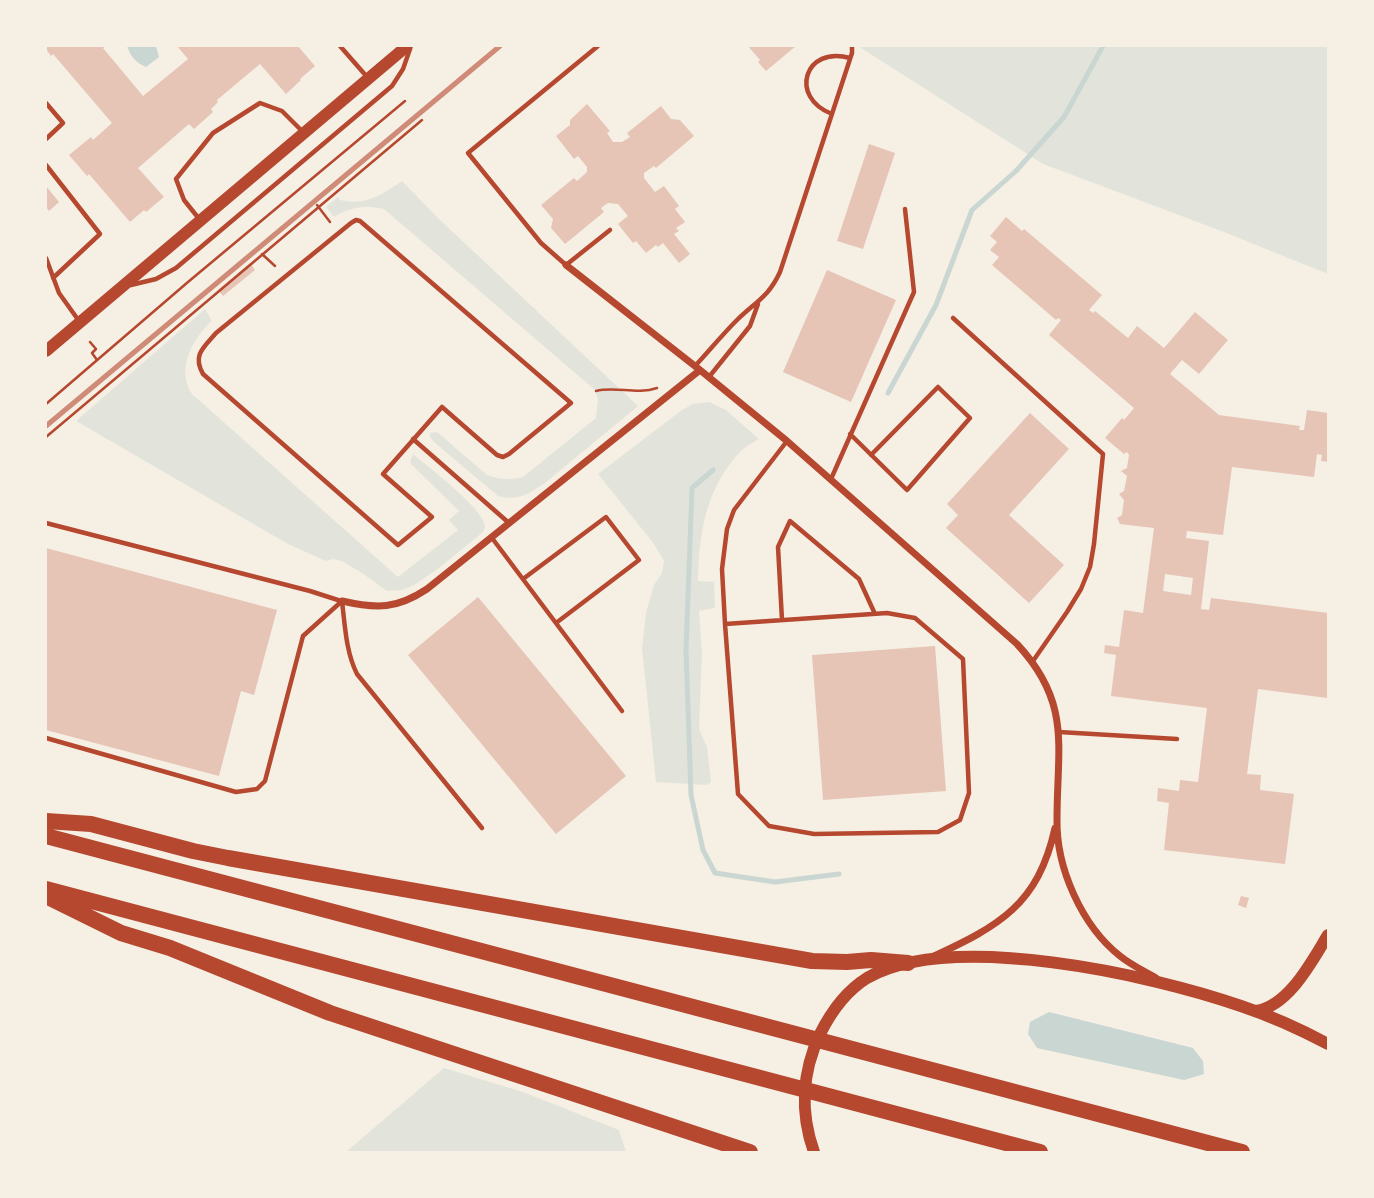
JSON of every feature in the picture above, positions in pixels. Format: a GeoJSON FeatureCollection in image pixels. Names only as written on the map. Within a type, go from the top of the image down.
{"type":"FeatureCollection","features":[{"type":"Feature","properties":{"kind":"highway"},"geometry":{"type":"LineString","coordinates":[[46,821],[91,824],[228,858],[812,961],[872,960],[908,963]]}},
{"type":"Feature","properties":{"kind":"highway"},"geometry":{"type":"LineString","coordinates":[[46,836],[1242,1153]]}},
{"type":"Feature","properties":{"kind":"highway"},"geometry":{"type":"LineString","coordinates":[[46,889],[1040,1153]]}},
{"type":"Feature","properties":{"kind":"highway"},"geometry":{"type":"LineString","coordinates":[[46,896],[121,933],[170,948],[321,1010],[750,1153]]}},
{"type":"Feature","properties":{"kind":"main road"},"geometry":{"type":"LineString","coordinates":[[46,351],[409,46]]}},
{"type":"Feature","properties":{"kind":"main road"},"geometry":{"type":"LineString","coordinates":[[1255,1011],[1270,1007],[1286,995],[1328,935]]}},
{"type":"Feature","properties":{"kind":"main road"},"geometry":{"type":"LineString","coordinates":[[813,1152],[804,1106],[808,1069],[825,1024],[835,1008],[865,979],[908,963],[947,957],[980,958],[1053,963],[1107,971],[1186,990],[1255,1011],[1328,1044]]}},
{"type":"Feature","properties":{"kind":"street"},"geometry":{"type":"LineString","coordinates":[[566,265],[787,440],[1017,644],[1033,661],[1045,682],[1054,704],[1059,732],[1060,766],[1057,821],[1043,868],[1022,901],[1009,914],[966,941],[926,960]]}},
{"type":"Feature","properties":{"kind":"street"},"geometry":{"type":"LineString","coordinates":[[342,601],[365,606],[398,604],[427,589],[698,368]]}},
{"type":"Feature","properties":{"kind":"street"},"geometry":{"type":"LineString","coordinates":[[1057,821],[1069,884],[1097,933],[1118,955],[1136,968],[1186,990]]}},
{"type":"Feature","properties":{"kind":"lane"},"geometry":{"type":"LineString","coordinates":[[340,46],[369,78]]}},
{"type":"Feature","properties":{"kind":"lane"},"geometry":{"type":"LineString","coordinates":[[120,288],[156,279],[176,268],[230,224],[392,86],[403,69],[409,46]]}},
{"type":"Feature","properties":{"kind":"lane"},"geometry":{"type":"LineString","coordinates":[[597,46],[468,153],[541,243],[566,265],[610,230]]}},
{"type":"Feature","properties":{"kind":"lane"},"geometry":{"type":"LineString","coordinates":[[698,368],[734,323],[767,295],[780,272],[852,46]]}},
{"type":"Feature","properties":{"kind":"lane"},"geometry":{"type":"LineString","coordinates":[[832,114],[816,106],[810,99],[806,81],[814,64],[822,58],[840,55],[850,58]]}},
{"type":"Feature","properties":{"kind":"lane"},"geometry":{"type":"LineString","coordinates":[[46,103],[63,124],[46,139]]}},
{"type":"Feature","properties":{"kind":"lane"},"geometry":{"type":"LineString","coordinates":[[200,221],[184,200],[176,179],[213,133],[260,103],[282,111],[304,133]]}},
{"type":"Feature","properties":{"kind":"lane"},"geometry":{"type":"LineString","coordinates":[[46,165],[100,234],[53,278]]}},
{"type":"Feature","properties":{"kind":"lane"},"geometry":{"type":"LineString","coordinates":[[831,479],[914,292],[905,209]]}},
{"type":"Feature","properties":{"kind":"lane"},"geometry":{"type":"LineString","coordinates":[[360,221],[571,403],[503,457],[497,455],[442,407],[413,439],[383,474],[432,517],[398,545],[203,374],[198,360],[200,352],[216,332],[351,223],[360,221]]}},
{"type":"Feature","properties":{"kind":"lane"},"geometry":{"type":"LineString","coordinates":[[46,258],[59,293],[80,322]]}},
{"type":"Feature","properties":{"kind":"lane"},"geometry":{"type":"LineString","coordinates":[[709,377],[750,326],[758,303]]}},
{"type":"Feature","properties":{"kind":"lane"},"geometry":{"type":"LineString","coordinates":[[953,318],[1103,454],[1090,568],[1067,612],[1033,661]]}},
{"type":"Feature","properties":{"kind":"lane"},"geometry":{"type":"LineString","coordinates":[[850,434],[871,455],[907,490],[970,418],[938,387],[871,455]]}},
{"type":"Feature","properties":{"kind":"lane"},"geometry":{"type":"LineString","coordinates":[[413,439],[510,524]]}},
{"type":"Feature","properties":{"kind":"lane"},"geometry":{"type":"LineString","coordinates":[[725,624],[887,613],[915,618],[963,659],[969,793],[960,820],[938,832],[814,834],[769,826],[738,794],[725,624],[722,569],[727,529],[734,510],[787,440]]}},
{"type":"Feature","properties":{"kind":"lane"},"geometry":{"type":"LineString","coordinates":[[523,579],[606,517],[639,560],[556,623]]}},
{"type":"Feature","properties":{"kind":"lane"},"geometry":{"type":"LineString","coordinates":[[782,620],[778,547],[790,521],[859,579],[875,614]]}},
{"type":"Feature","properties":{"kind":"lane"},"geometry":{"type":"LineString","coordinates":[[46,523],[342,601]]}},
{"type":"Feature","properties":{"kind":"lane"},"geometry":{"type":"LineString","coordinates":[[492,538],[622,711]]}},
{"type":"Feature","properties":{"kind":"lane"},"geometry":{"type":"LineString","coordinates":[[46,738],[236,792],[257,789],[265,781],[303,636],[342,601]]}},
{"type":"Feature","properties":{"kind":"lane"},"geometry":{"type":"LineString","coordinates":[[342,601],[349,653],[357,674],[482,828]]}},
{"type":"Feature","properties":{"kind":"lane"},"geometry":{"type":"LineString","coordinates":[[1059,732],[1177,739]]}},
{"type":"Feature","properties":{"kind":"path"},"geometry":{"type":"LineString","coordinates":[[46,404],[405,101]]}},
{"type":"Feature","properties":{"kind":"path"},"geometry":{"type":"LineString","coordinates":[[46,437],[422,120]]}},
{"type":"Feature","properties":{"kind":"path"},"geometry":{"type":"LineString","coordinates":[[317,206],[330,222]]}},
{"type":"Feature","properties":{"kind":"path"},"geometry":{"type":"LineString","coordinates":[[262,254],[275,266]]}},
{"type":"Feature","properties":{"kind":"path"},"geometry":{"type":"LineString","coordinates":[[90,342],[96,349],[92,353],[97,359]]}},
{"type":"Feature","properties":{"kind":"path"},"geometry":{"type":"LineString","coordinates":[[596,391],[611,388],[639,391],[657,388]]}},
{"type":"Feature","properties":{"kind":"shaded area"},"geometry":{"type":"Polygon","coordinates":[[[127,46],[156,46],[159,57],[146,67],[134,59],[127,46]]]}},
{"type":"Feature","properties":{"kind":"shaded area"},"geometry":{"type":"Polygon","coordinates":[[[858,46],[1328,46],[1328,274],[1043,164],[858,46]]]}},
{"type":"Feature","properties":{"kind":"shaded area"},"geometry":{"type":"Polygon","coordinates":[[[402,181],[638,406],[545,483],[523,495],[511,498],[498,496],[435,443],[430,433],[437,432],[487,475],[505,479],[523,477],[596,418],[598,399],[595,390],[384,209],[358,208],[334,217],[326,207],[338,197],[340,200],[358,202],[373,198],[402,181]]]}},
{"type":"Feature","properties":{"kind":"shaded area"},"geometry":{"type":"Polygon","coordinates":[[[205,309],[212,321],[198,336],[186,365],[187,385],[192,394],[398,577],[458,530],[449,520],[459,511],[412,465],[410,462],[413,454],[475,509],[485,526],[483,532],[414,585],[402,590],[387,591],[342,561],[326,561],[288,544],[76,421],[205,309]]]}},
{"type":"Feature","properties":{"kind":"shaded area"},"geometry":{"type":"Polygon","coordinates":[[[709,402],[726,410],[759,439],[741,451],[720,480],[712,495],[700,545],[698,581],[714,582],[715,608],[699,611],[702,652],[699,729],[707,747],[711,782],[707,785],[656,782],[642,648],[646,613],[664,561],[654,544],[598,474],[682,410],[693,404],[709,402]]]}},
{"type":"Feature","properties":{"kind":"shaded area"},"geometry":{"type":"Polygon","coordinates":[[[1049,1012],[1193,1048],[1203,1061],[1204,1074],[1184,1080],[1037,1048],[1028,1034],[1030,1022],[1049,1012]]]}},
{"type":"Feature","properties":{"kind":"shaded area"},"geometry":{"type":"Polygon","coordinates":[[[444,1068],[523,1092],[619,1130],[626,1152],[346,1152],[444,1068]]]}},
{"type":"Feature","properties":{"kind":"building"},"geometry":{"type":"Polygon","coordinates":[[[46,46],[106,46],[103,48],[143,96],[188,59],[177,46],[298,46],[315,66],[286,94],[260,64],[217,100],[211,109],[213,112],[194,129],[189,124],[138,168],[164,197],[130,222],[69,155],[91,137],[93,140],[112,123],[53,54],[51,56],[46,46]]]}},
{"type":"Feature","properties":{"kind":"building"},"geometry":{"type":"Polygon","coordinates":[[[748,46],[796,46],[766,71],[748,46]]]}},
{"type":"Feature","properties":{"kind":"building"},"geometry":{"type":"Polygon","coordinates":[[[587,104],[610,131],[607,133],[613,142],[622,142],[630,137],[627,133],[661,106],[671,119],[680,120],[694,136],[656,168],[654,166],[644,173],[644,178],[655,192],[664,186],[679,206],[675,209],[685,222],[676,228],[679,231],[674,234],[690,254],[679,263],[663,243],[646,253],[636,241],[633,243],[618,224],[628,216],[618,204],[608,203],[601,208],[604,212],[565,244],[551,228],[553,219],[541,205],[574,178],[577,181],[587,172],[587,167],[578,156],[574,159],[556,136],[570,125],[570,120],[587,104]]]}},
{"type":"Feature","properties":{"kind":"building"},"geometry":{"type":"Polygon","coordinates":[[[869,144],[895,153],[863,249],[837,241],[869,144]]]}},
{"type":"Feature","properties":{"kind":"building"},"geometry":{"type":"Polygon","coordinates":[[[46,186],[59,202],[49,211],[46,207],[46,186]]]}},
{"type":"Feature","properties":{"kind":"building"},"geometry":{"type":"Polygon","coordinates":[[[1006,217],[1022,231],[1024,229],[1102,295],[1089,310],[1093,313],[1095,311],[1128,338],[1137,326],[1164,348],[1195,312],[1228,340],[1199,374],[1182,360],[1170,374],[1219,415],[1300,426],[1299,430],[1304,430],[1307,410],[1328,413],[1328,462],[1321,461],[1322,455],[1317,454],[1314,477],[1232,467],[1223,535],[1187,531],[1186,538],[1209,541],[1201,609],[1209,610],[1211,598],[1328,613],[1327,698],[1258,689],[1247,774],[1261,775],[1260,790],[1294,794],[1285,864],[1164,850],[1169,803],[1157,801],[1158,788],[1179,791],[1180,780],[1198,782],[1207,708],[1111,696],[1116,655],[1104,653],[1105,645],[1119,647],[1124,610],[1143,613],[1154,528],[1120,524],[1117,518],[1122,515],[1124,500],[1119,494],[1124,491],[1127,476],[1121,471],[1127,468],[1129,455],[1105,438],[1134,408],[1049,335],[1061,320],[1056,320],[992,265],[999,257],[990,250],[997,242],[990,236],[1006,217]],[[1165,574],[1163,591],[1191,595],[1193,578],[1165,574]]]}},
{"type":"Feature","properties":{"kind":"building"},"geometry":{"type":"Polygon","coordinates":[[[250,263],[255,270],[223,296],[218,290],[250,263]]]}},
{"type":"Feature","properties":{"kind":"building"},"geometry":{"type":"Polygon","coordinates":[[[827,270],[896,300],[851,402],[783,372],[827,270]]]}},
{"type":"Feature","properties":{"kind":"building"},"geometry":{"type":"Polygon","coordinates":[[[1030,413],[1069,449],[1009,515],[1064,565],[1029,603],[946,528],[958,515],[947,504],[1030,413]]]}},
{"type":"Feature","properties":{"kind":"building"},"geometry":{"type":"Polygon","coordinates":[[[46,548],[277,610],[254,695],[241,691],[219,776],[46,730],[46,548]]]}},
{"type":"Feature","properties":{"kind":"building"},"geometry":{"type":"Polygon","coordinates":[[[478,597],[626,776],[556,834],[408,655],[478,597]]]}},
{"type":"Feature","properties":{"kind":"building"},"geometry":{"type":"Polygon","coordinates":[[[935,646],[946,791],[823,800],[812,655],[935,646]]]}},
{"type":"Feature","properties":{"kind":"building"},"geometry":{"type":"Polygon","coordinates":[[[1241,896],[1249,898],[1246,908],[1238,905],[1241,896]]]}},
{"type":"Feature","properties":{"kind":"waterway"},"geometry":{"type":"LineString","coordinates":[[888,393],[936,305],[972,210],[1016,171],[1064,117],[1103,46]]}},
{"type":"Feature","properties":{"kind":"waterway"},"geometry":{"type":"LineString","coordinates":[[713,470],[692,488],[686,650],[691,795],[703,850],[715,873],[775,882],[839,874]]}},
{"type":"Feature","properties":{"kind":"railway"},"geometry":{"type":"LineString","coordinates":[[46,426],[500,46]]}}]}
